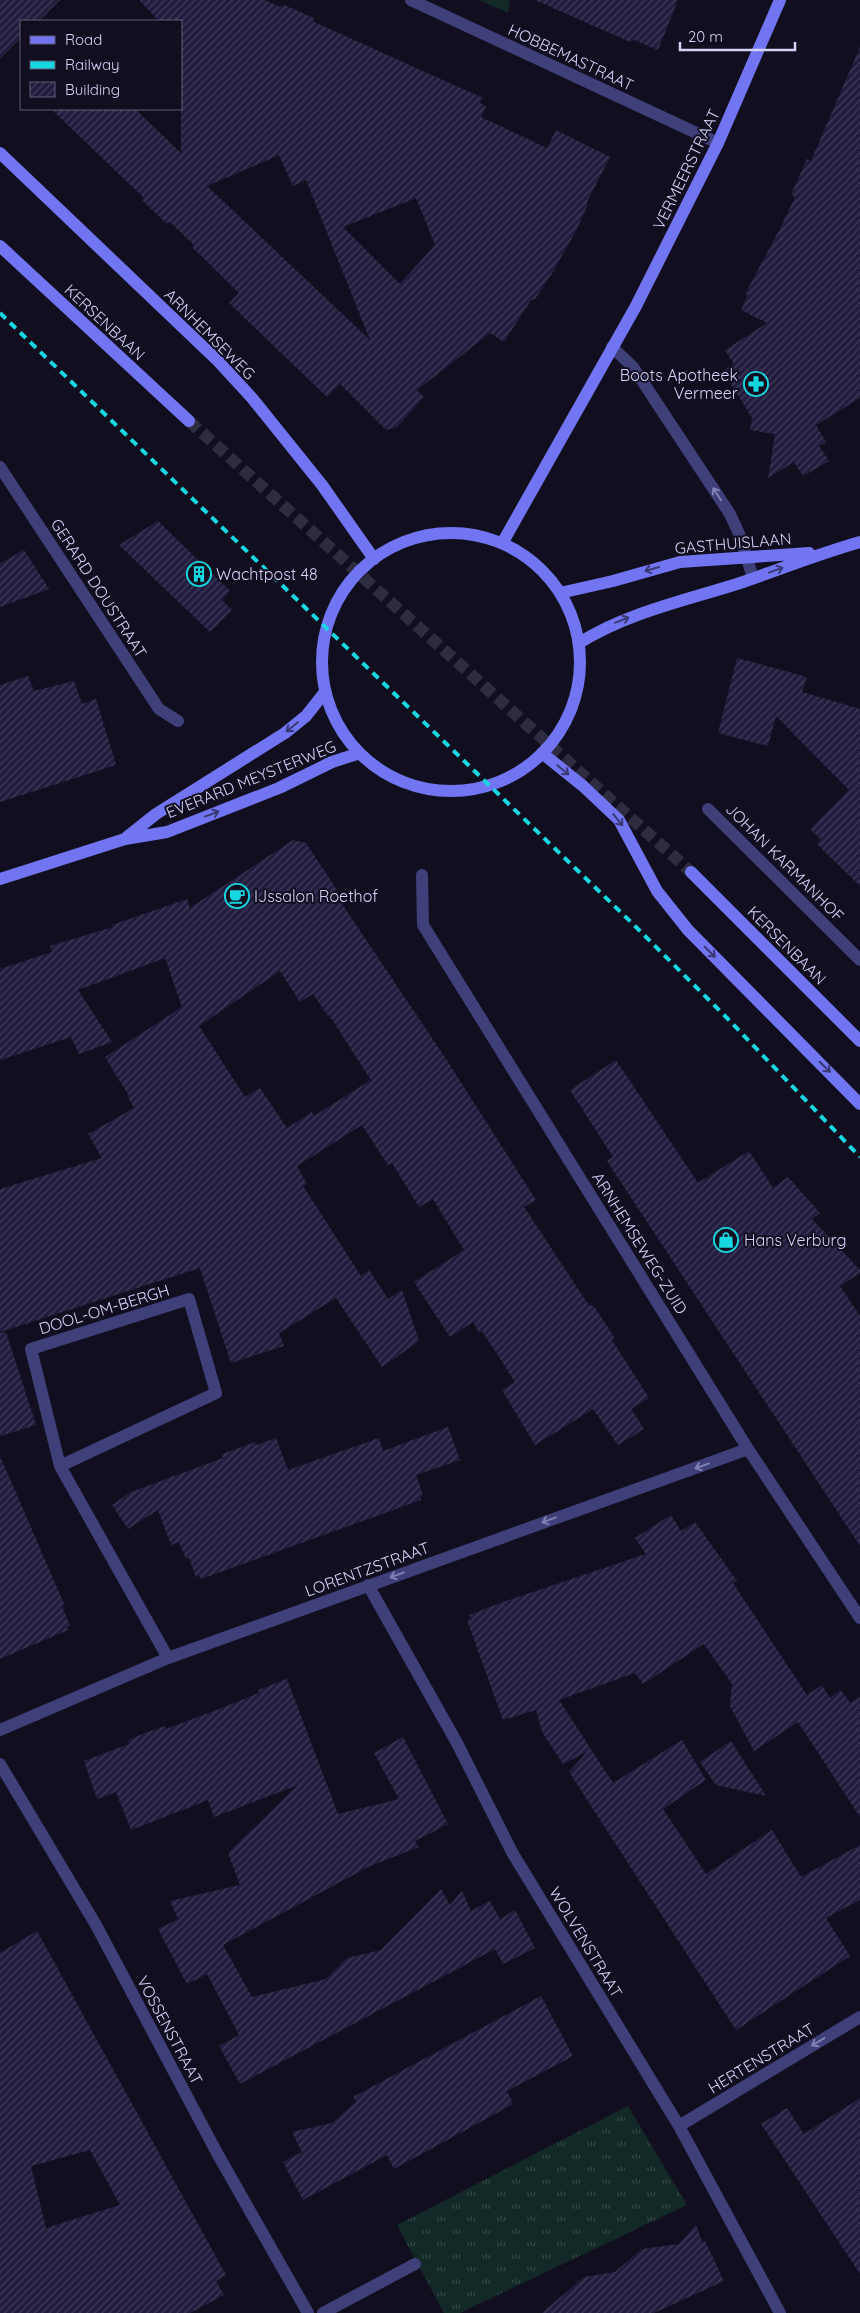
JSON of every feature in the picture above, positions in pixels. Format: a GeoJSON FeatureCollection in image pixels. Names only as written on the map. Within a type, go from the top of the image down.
{"type":"FeatureCollection","features":[{"type":"Feature","properties":{"kind":"main road","name":"VERMEERSTRAAT"},"geometry":{"type":"LineString","coordinates":[[504,540],[636,306],[718,142],[780,0]]}},
{"type":"Feature","properties":{"kind":"main road","name":"ARNHEMSEWEG"},"geometry":{"type":"LineString","coordinates":[[0,153],[218,361],[252,398],[322,485],[374,558]]}},
{"type":"Feature","properties":{"kind":"main road","name":"KERSENBAAN"},"geometry":{"type":"LineString","coordinates":[[0,246],[189,421]]}},
{"type":"Feature","properties":{"kind":"main road"},"geometry":{"type":"LineString","coordinates":[[440,534],[504,540],[538,566],[560,593],[572,617],[579,643],[580,673],[574,703],[561,730],[542,753],[518,772],[490,785],[462,791],[434,789],[407,783],[382,771],[360,753],[341,728],[326,692],[322,660],[327,627],[337,601],[353,578],[374,558],[405,541],[440,534]]}},
{"type":"Feature","properties":{"kind":"main road","name":"GASTHUISLAAN"},"geometry":{"type":"LineString","coordinates":[[579,643],[603,628],[627,618],[860,542]]}},
{"type":"Feature","properties":{"kind":"main road","name":"GASTHUISLAAN"},"geometry":{"type":"LineString","coordinates":[[560,593],[613,581],[680,562],[746,556],[822,553]]}},
{"type":"Feature","properties":{"kind":"main road","name":"EVERARD MEYSTERWEG"},"geometry":{"type":"LineString","coordinates":[[125,839],[156,814],[285,734],[306,716],[326,692]]}},
{"type":"Feature","properties":{"kind":"main road","name":"EVERARD MEYSTERWEG"},"geometry":{"type":"LineString","coordinates":[[0,879],[125,839],[167,832],[279,788],[332,762],[360,753]]}},
{"type":"Feature","properties":{"kind":"main road"},"geometry":{"type":"LineString","coordinates":[[542,753],[583,786],[619,820],[657,891],[688,930],[860,1104]]}},
{"type":"Feature","properties":{"kind":"main road","name":"KERSENBAAN"},"geometry":{"type":"LineString","coordinates":[[691,872],[860,1041]]}},
{"type":"Feature","properties":{"kind":"street","name":"HOBBEMASTRAAT"},"geometry":{"type":"LineString","coordinates":[[410,0],[718,142]]}},
{"type":"Feature","properties":{"kind":"street"},"geometry":{"type":"LineString","coordinates":[[612,347],[633,367],[730,514],[740,536],[753,578]]}},
{"type":"Feature","properties":{"kind":"street","name":"GERARD DOUSTRAAT"},"geometry":{"type":"LineString","coordinates":[[0,467],[159,709],[178,721]]}},
{"type":"Feature","properties":{"kind":"street","name":"JOHAN KARMANHOF"},"geometry":{"type":"LineString","coordinates":[[708,809],[860,960]]}},
{"type":"Feature","properties":{"kind":"street","name":"ARNHEMSEWEG-ZUID"},"geometry":{"type":"LineString","coordinates":[[422,875],[423,925],[748,1449],[860,1618]]}},
{"type":"Feature","properties":{"kind":"street","name":"DOOL-OM-BERGH"},"geometry":{"type":"LineString","coordinates":[[60,1466],[216,1393],[189,1299],[31,1349],[60,1466],[168,1658]]}},
{"type":"Feature","properties":{"kind":"street","name":"LORENTZSTRAAT"},"geometry":{"type":"LineString","coordinates":[[0,1730],[168,1658],[748,1449]]}},
{"type":"Feature","properties":{"kind":"street","name":"WOLVENSTRAAT"},"geometry":{"type":"LineString","coordinates":[[368,1585],[457,1743],[513,1854],[679,2126],[780,2313]]}},
{"type":"Feature","properties":{"kind":"street","name":"VOSSENSTRAAT"},"geometry":{"type":"LineString","coordinates":[[0,1764],[96,1925],[218,2153],[308,2313]]}},
{"type":"Feature","properties":{"kind":"street","name":"HERTENSTRAAT"},"geometry":{"type":"LineString","coordinates":[[679,2126],[860,2017]]}},
{"type":"Feature","properties":{"kind":"street"},"geometry":{"type":"LineString","coordinates":[[323,2313],[415,2264]]}},
{"type":"Feature","properties":{"kind":"green space"},"geometry":{"type":"Polygon","coordinates":[[[479,0],[510,0],[508,13],[479,0]]]}},
{"type":"Feature","properties":{"kind":"green space"},"geometry":{"type":"Polygon","coordinates":[[[628,2106],[687,2205],[460,2313],[444,2313],[397,2225],[628,2106]]]}},
{"type":"Feature","properties":{"kind":"building"},"geometry":{"type":"Polygon","coordinates":[[[0,0],[60,0],[40,20],[20,20],[20,39],[0,59],[0,0]]]}},
{"type":"Feature","properties":{"kind":"building"},"geometry":{"type":"Polygon","coordinates":[[[139,0],[265,0],[280,7],[284,5],[314,18],[314,22],[483,98],[480,103],[486,106],[481,117],[547,148],[556,130],[610,157],[587,202],[588,204],[577,229],[551,275],[535,299],[531,300],[504,342],[490,333],[417,390],[424,397],[397,427],[386,430],[340,384],[327,397],[229,303],[239,293],[193,248],[193,244],[170,222],[166,223],[143,201],[143,197],[52,110],[136,110],[181,153],[182,20],[158,20],[139,0]],[[279,155],[207,186],[370,340],[306,180],[293,186],[279,155]],[[416,198],[343,227],[400,284],[435,245],[416,198]]]}},
{"type":"Feature","properties":{"kind":"building"},"geometry":{"type":"Polygon","coordinates":[[[535,0],[678,0],[658,50],[634,40],[630,42],[535,0]]]}},
{"type":"Feature","properties":{"kind":"building"},"geometry":{"type":"Polygon","coordinates":[[[860,47],[860,398],[816,425],[826,442],[819,446],[829,461],[803,476],[794,462],[768,478],[775,434],[750,430],[752,418],[723,371],[734,364],[725,350],[767,323],[741,310],[748,295],[745,294],[795,197],[791,195],[807,159],[811,161],[860,47]]]}},
{"type":"Feature","properties":{"kind":"building","name":"Wachtpost 48"},"geometry":{"type":"Polygon","coordinates":[[[158,521],[230,591],[222,600],[232,610],[210,632],[119,545],[158,521]]]}},
{"type":"Feature","properties":{"kind":"building"},"geometry":{"type":"Polygon","coordinates":[[[24,550],[49,589],[0,607],[0,563],[24,550]]]}},
{"type":"Feature","properties":{"kind":"building"},"geometry":{"type":"Polygon","coordinates":[[[737,658],[807,677],[802,692],[860,709],[860,886],[817,844],[821,840],[810,829],[849,790],[776,716],[768,746],[718,733],[737,658]]]}},
{"type":"Feature","properties":{"kind":"building"},"geometry":{"type":"Polygon","coordinates":[[[28,676],[34,691],[74,681],[82,704],[96,699],[116,765],[0,802],[0,685],[28,676]]]}},
{"type":"Feature","properties":{"kind":"building"},"geometry":{"type":"Polygon","coordinates":[[[293,840],[306,843],[337,890],[334,892],[446,1059],[536,1200],[524,1207],[584,1298],[589,1305],[594,1306],[614,1337],[612,1340],[649,1398],[631,1409],[644,1429],[618,1445],[593,1409],[535,1445],[502,1390],[515,1382],[482,1331],[479,1333],[473,1322],[450,1337],[414,1282],[464,1250],[433,1199],[419,1207],[392,1163],[388,1165],[362,1125],[297,1166],[307,1184],[303,1186],[361,1276],[369,1270],[388,1299],[402,1290],[419,1341],[382,1367],[336,1298],[279,1333],[284,1346],[231,1363],[200,1268],[0,1332],[0,1189],[102,1158],[88,1134],[134,1108],[129,1096],[105,1057],[182,1007],[165,958],[78,990],[112,1042],[79,1054],[71,1037],[0,1060],[0,969],[52,952],[50,946],[113,927],[112,925],[187,899],[190,908],[293,840]],[[280,971],[199,1026],[245,1097],[260,1088],[287,1128],[312,1112],[314,1116],[371,1080],[329,1015],[313,994],[300,1002],[280,971]]]}},
{"type":"Feature","properties":{"kind":"building"},"geometry":{"type":"Polygon","coordinates":[[[616,1060],[698,1183],[749,1151],[773,1188],[788,1177],[820,1213],[812,1219],[860,1270],[860,1273],[840,1286],[860,1316],[860,1546],[607,1161],[613,1157],[570,1090],[616,1060]]]}},
{"type":"Feature","properties":{"kind":"building"},"geometry":{"type":"Polygon","coordinates":[[[6,1332],[36,1425],[0,1436],[0,1333],[6,1332]]]}},
{"type":"Feature","properties":{"kind":"building"},"geometry":{"type":"Polygon","coordinates":[[[448,1427],[460,1460],[416,1475],[423,1495],[420,1497],[421,1500],[201,1579],[200,1576],[196,1577],[189,1558],[186,1559],[179,1542],[171,1545],[158,1510],[128,1529],[112,1505],[131,1492],[223,1458],[222,1454],[255,1442],[256,1445],[276,1438],[288,1470],[379,1438],[383,1451],[448,1427]]]}},
{"type":"Feature","properties":{"kind":"building"},"geometry":{"type":"Polygon","coordinates":[[[0,1456],[65,1606],[62,1607],[70,1625],[67,1627],[68,1630],[0,1659],[0,1456]]]}},
{"type":"Feature","properties":{"kind":"building"},"geometry":{"type":"Polygon","coordinates":[[[671,1515],[681,1531],[695,1522],[737,1581],[733,1583],[807,1695],[822,1685],[830,1698],[841,1690],[850,1703],[860,1697],[860,1817],[798,1722],[754,1751],[730,1706],[732,1684],[704,1644],[643,1684],[635,1673],[559,1700],[613,1783],[682,1740],[706,1780],[663,1809],[706,1874],[772,1830],[801,1877],[860,1845],[860,1900],[826,1918],[850,1956],[736,2030],[569,1772],[587,1752],[563,1764],[542,1732],[536,1710],[503,1720],[467,1620],[471,1618],[469,1615],[503,1602],[646,1554],[635,1538],[671,1515]]]}},
{"type":"Feature","properties":{"kind":"building"},"geometry":{"type":"Polygon","coordinates":[[[287,1679],[338,1814],[399,1799],[374,1753],[403,1737],[448,1824],[415,1841],[419,1847],[370,1866],[223,1945],[252,1997],[326,1979],[347,1958],[381,1950],[441,1889],[450,1905],[462,1891],[471,1911],[490,1901],[500,1919],[515,1910],[535,1948],[503,1964],[495,1949],[240,2084],[219,2046],[239,2035],[207,1974],[187,1984],[158,1929],[178,1919],[170,1901],[240,1885],[228,1853],[298,1785],[214,1817],[208,1800],[131,1830],[116,1792],[97,1799],[84,1761],[129,1744],[128,1740],[145,1733],[165,1726],[166,1729],[219,1709],[259,1693],[258,1690],[287,1679]]]}},
{"type":"Feature","properties":{"kind":"building"},"geometry":{"type":"Polygon","coordinates":[[[731,1741],[766,1796],[716,1785],[700,1762],[731,1741]]]}},
{"type":"Feature","properties":{"kind":"building"},"geometry":{"type":"Polygon","coordinates":[[[37,1931],[226,2275],[216,2281],[224,2295],[190,2313],[0,2313],[0,1953],[37,1931]],[[90,2150],[31,2166],[46,2228],[120,2205],[90,2150]]]}},
{"type":"Feature","properties":{"kind":"building"},"geometry":{"type":"Polygon","coordinates":[[[541,1996],[573,2056],[507,2091],[513,2104],[394,2169],[387,2155],[303,2200],[283,2162],[302,2152],[292,2132],[332,2123],[356,2102],[353,2097],[541,1996]]]}},
{"type":"Feature","properties":{"kind":"building"},"geometry":{"type":"Polygon","coordinates":[[[860,2098],[860,2274],[761,2124],[787,2108],[804,2134],[860,2098]]]}},
{"type":"Feature","properties":{"kind":"building"},"geometry":{"type":"Polygon","coordinates":[[[696,2225],[702,2242],[705,2241],[724,2281],[654,2313],[542,2313],[584,2277],[615,2272],[642,2249],[679,2244],[696,2225]]]}},
{"type":"Feature","properties":{"kind":"tunnel"},"geometry":{"type":"LineString","coordinates":[[189,421],[691,872]]}},
{"type":"Feature","properties":{"kind":"railway"},"geometry":{"type":"LineString","coordinates":[[0,313],[633,924],[727,1018],[860,1157]]}},
{"type":"Feature","properties":{"kind":"place","name":"Boots Apotheek Vermeer"},"geometry":{"type":"Point","coordinates":[756,384]}},
{"type":"Feature","properties":{"kind":"place","name":"Wachtpost 48"},"geometry":{"type":"Point","coordinates":[199,574]}},
{"type":"Feature","properties":{"kind":"place","name":"IJssalon Roethof"},"geometry":{"type":"Point","coordinates":[237,896]}},
{"type":"Feature","properties":{"kind":"place","name":"Hans Verburg"},"geometry":{"type":"Point","coordinates":[726,1240]}}]}
